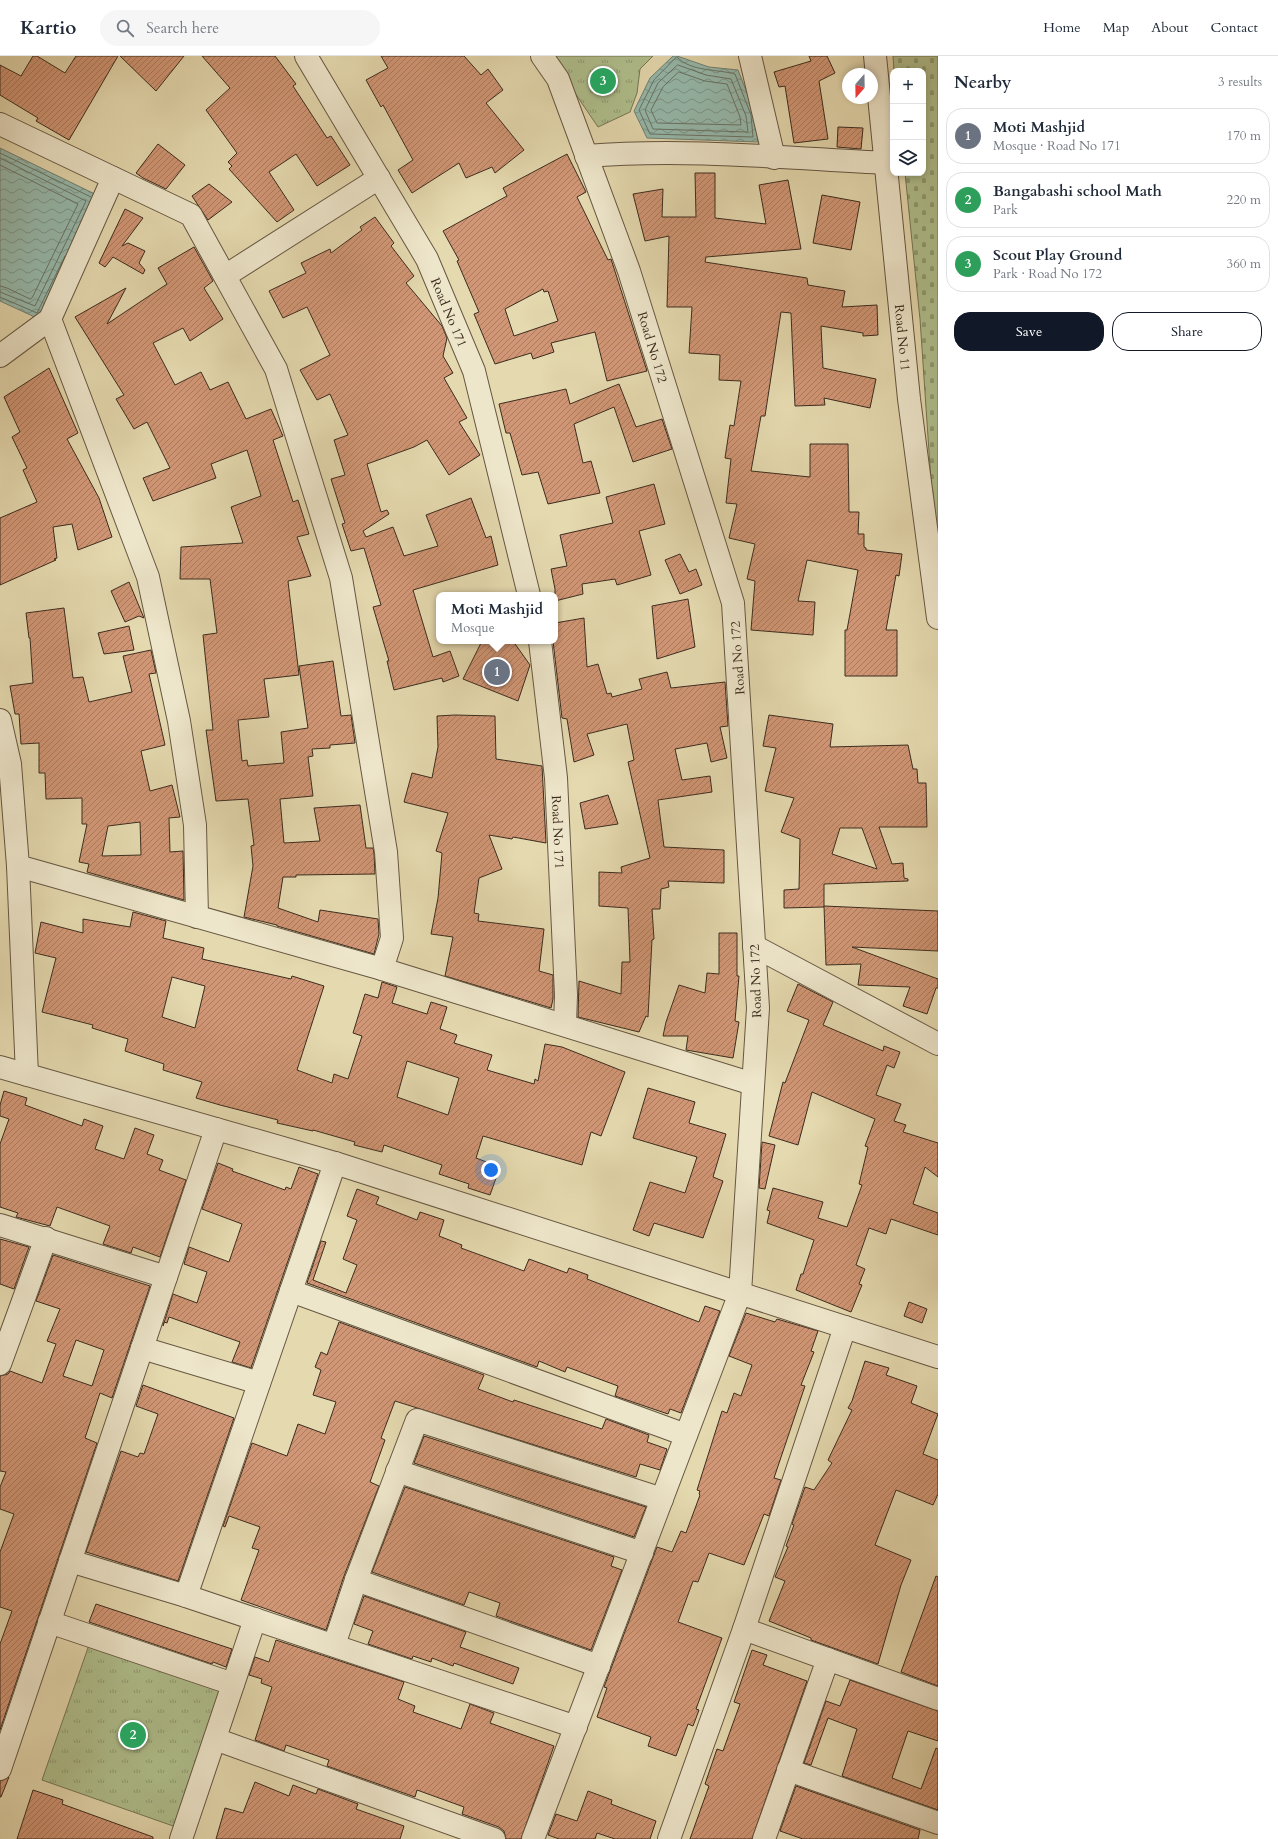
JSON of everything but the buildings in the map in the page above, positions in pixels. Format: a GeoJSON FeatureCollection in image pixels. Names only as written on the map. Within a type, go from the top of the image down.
{"type":"FeatureCollection","features":[{"type":"Feature","properties":{"kind":"street","name":"Road No 171"},"geometry":{"type":"LineString","coordinates":[[306,56],[427,259],[474,371],[528,592]]}},
{"type":"Feature","properties":{"kind":"street","name":"Road No 172"},"geometry":{"type":"LineString","coordinates":[[533,1839],[740,1293],[758,1008],[733,603],[629,271],[558,79],[542,56]]}},
{"type":"Feature","properties":{"kind":"street"},"geometry":{"type":"LineString","coordinates":[[750,56],[774,158]]}},
{"type":"Feature","properties":{"kind":"street","name":"Road No 11"},"geometry":{"type":"LineString","coordinates":[[875,56],[909,399],[938,618]]}},
{"type":"Feature","properties":{"kind":"street"},"geometry":{"type":"LineString","coordinates":[[0,124],[192,215],[276,369],[341,578],[386,852],[392,938],[382,969]]}},
{"type":"Feature","properties":{"kind":"street"},"geometry":{"type":"LineString","coordinates":[[586,156],[622,153],[718,154],[886,163]]}},
{"type":"Feature","properties":{"kind":"street"},"geometry":{"type":"LineString","coordinates":[[0,356],[50,319],[113,178]]}},
{"type":"Feature","properties":{"kind":"street"},"geometry":{"type":"LineString","coordinates":[[225,276],[379,178]]}},
{"type":"Feature","properties":{"kind":"street"},"geometry":{"type":"LineString","coordinates":[[50,319],[148,577],[180,721],[195,825],[196,917]]}},
{"type":"Feature","properties":{"kind":"street","name":"Road No 171"},"geometry":{"type":"LineString","coordinates":[[540,644],[556,778],[566,995],[566,1025]]}},
{"type":"Feature","properties":{"kind":"street"},"geometry":{"type":"LineString","coordinates":[[0,720],[10,764],[18,866],[27,1075]]}},
{"type":"Feature","properties":{"kind":"street"},"geometry":{"type":"LineString","coordinates":[[18,866],[382,969],[753,1084]]}},
{"type":"Feature","properties":{"kind":"street"},"geometry":{"type":"LineString","coordinates":[[754,946],[938,1044]]}},
{"type":"Feature","properties":{"kind":"street"},"geometry":{"type":"LineString","coordinates":[[0,1068],[335,1163],[938,1357]]}},
{"type":"Feature","properties":{"kind":"street"},"geometry":{"type":"LineString","coordinates":[[0,1768],[216,1129]]}},
{"type":"Feature","properties":{"kind":"street"},"geometry":{"type":"LineString","coordinates":[[186,1596],[335,1163]]}},
{"type":"Feature","properties":{"kind":"street"},"geometry":{"type":"LineString","coordinates":[[0,1225],[46,1238],[166,1277]]}},
{"type":"Feature","properties":{"kind":"street"},"geometry":{"type":"LineString","coordinates":[[0,1364],[46,1238]]}},
{"type":"Feature","properties":{"kind":"street"},"geometry":{"type":"LineString","coordinates":[[291,1291],[686,1435]]}},
{"type":"Feature","properties":{"kind":"street"},"geometry":{"type":"LineString","coordinates":[[670,1839],[744,1629],[845,1327]]}},
{"type":"Feature","properties":{"kind":"street"},"geometry":{"type":"LineString","coordinates":[[142,1348],[259,1383]]}},
{"type":"Feature","properties":{"kind":"street"},"geometry":{"type":"LineString","coordinates":[[334,1645],[356,1580],[417,1420],[662,1500]]}},
{"type":"Feature","properties":{"kind":"street"},"geometry":{"type":"LineString","coordinates":[[397,1471],[642,1553]]}},
{"type":"Feature","properties":{"kind":"street"},"geometry":{"type":"LineString","coordinates":[[70,1561],[186,1596],[576,1727]]}},
{"type":"Feature","properties":{"kind":"street"},"geometry":{"type":"LineString","coordinates":[[356,1580],[599,1666]]}},
{"type":"Feature","properties":{"kind":"street"},"geometry":{"type":"LineString","coordinates":[[181,1839],[255,1619]]}},
{"type":"Feature","properties":{"kind":"street"},"geometry":{"type":"LineString","coordinates":[[49,1622],[234,1684]]}},
{"type":"Feature","properties":{"kind":"street"},"geometry":{"type":"LineString","coordinates":[[744,1629],[938,1699]]}},
{"type":"Feature","properties":{"kind":"street"},"geometry":{"type":"LineString","coordinates":[[764,1839],[828,1659]]}},
{"type":"Feature","properties":{"kind":"street"},"geometry":{"type":"LineString","coordinates":[[215,1739],[494,1839]]}},
{"type":"Feature","properties":{"kind":"street"},"geometry":{"type":"LineString","coordinates":[[788,1770],[938,1824]]}},
{"type":"Feature","properties":{"kind":"green space"},"geometry":{"type":"Polygon","coordinates":[[[550,56],[653,56],[640,69],[637,93],[630,112],[598,127],[550,56]]]}},
{"type":"Feature","properties":{"kind":"green space"},"geometry":{"type":"Polygon","coordinates":[[[893,56],[938,56],[938,584],[920,319],[905,176],[926,176],[926,68],[894,68],[893,56]]]}},
{"type":"Feature","properties":{"kind":"green space"},"geometry":{"type":"Polygon","coordinates":[[[90,1642],[225,1690],[176,1827],[42,1780],[90,1642]]]}},
{"type":"Feature","properties":{"kind":"water"},"geometry":{"type":"Polygon","coordinates":[[[673,56],[709,67],[738,70],[755,113],[758,142],[647,138],[634,111],[650,78],[673,56]]]}},
{"type":"Feature","properties":{"kind":"water"},"geometry":{"type":"Polygon","coordinates":[[[0,148],[99,196],[39,319],[0,301],[0,148]]]}},
{"type":"Feature","properties":{"kind":"place","name":"Scout Play Ground"},"geometry":{"type":"Point","coordinates":[603,81]}},
{"type":"Feature","properties":{"kind":"place","name":"Moti Mashjid"},"geometry":{"type":"Point","coordinates":[497,672]}},
{"type":"Feature","properties":{"kind":"place","name":"Bangabashi school Math"},"geometry":{"type":"Point","coordinates":[133,1735]}}]}
